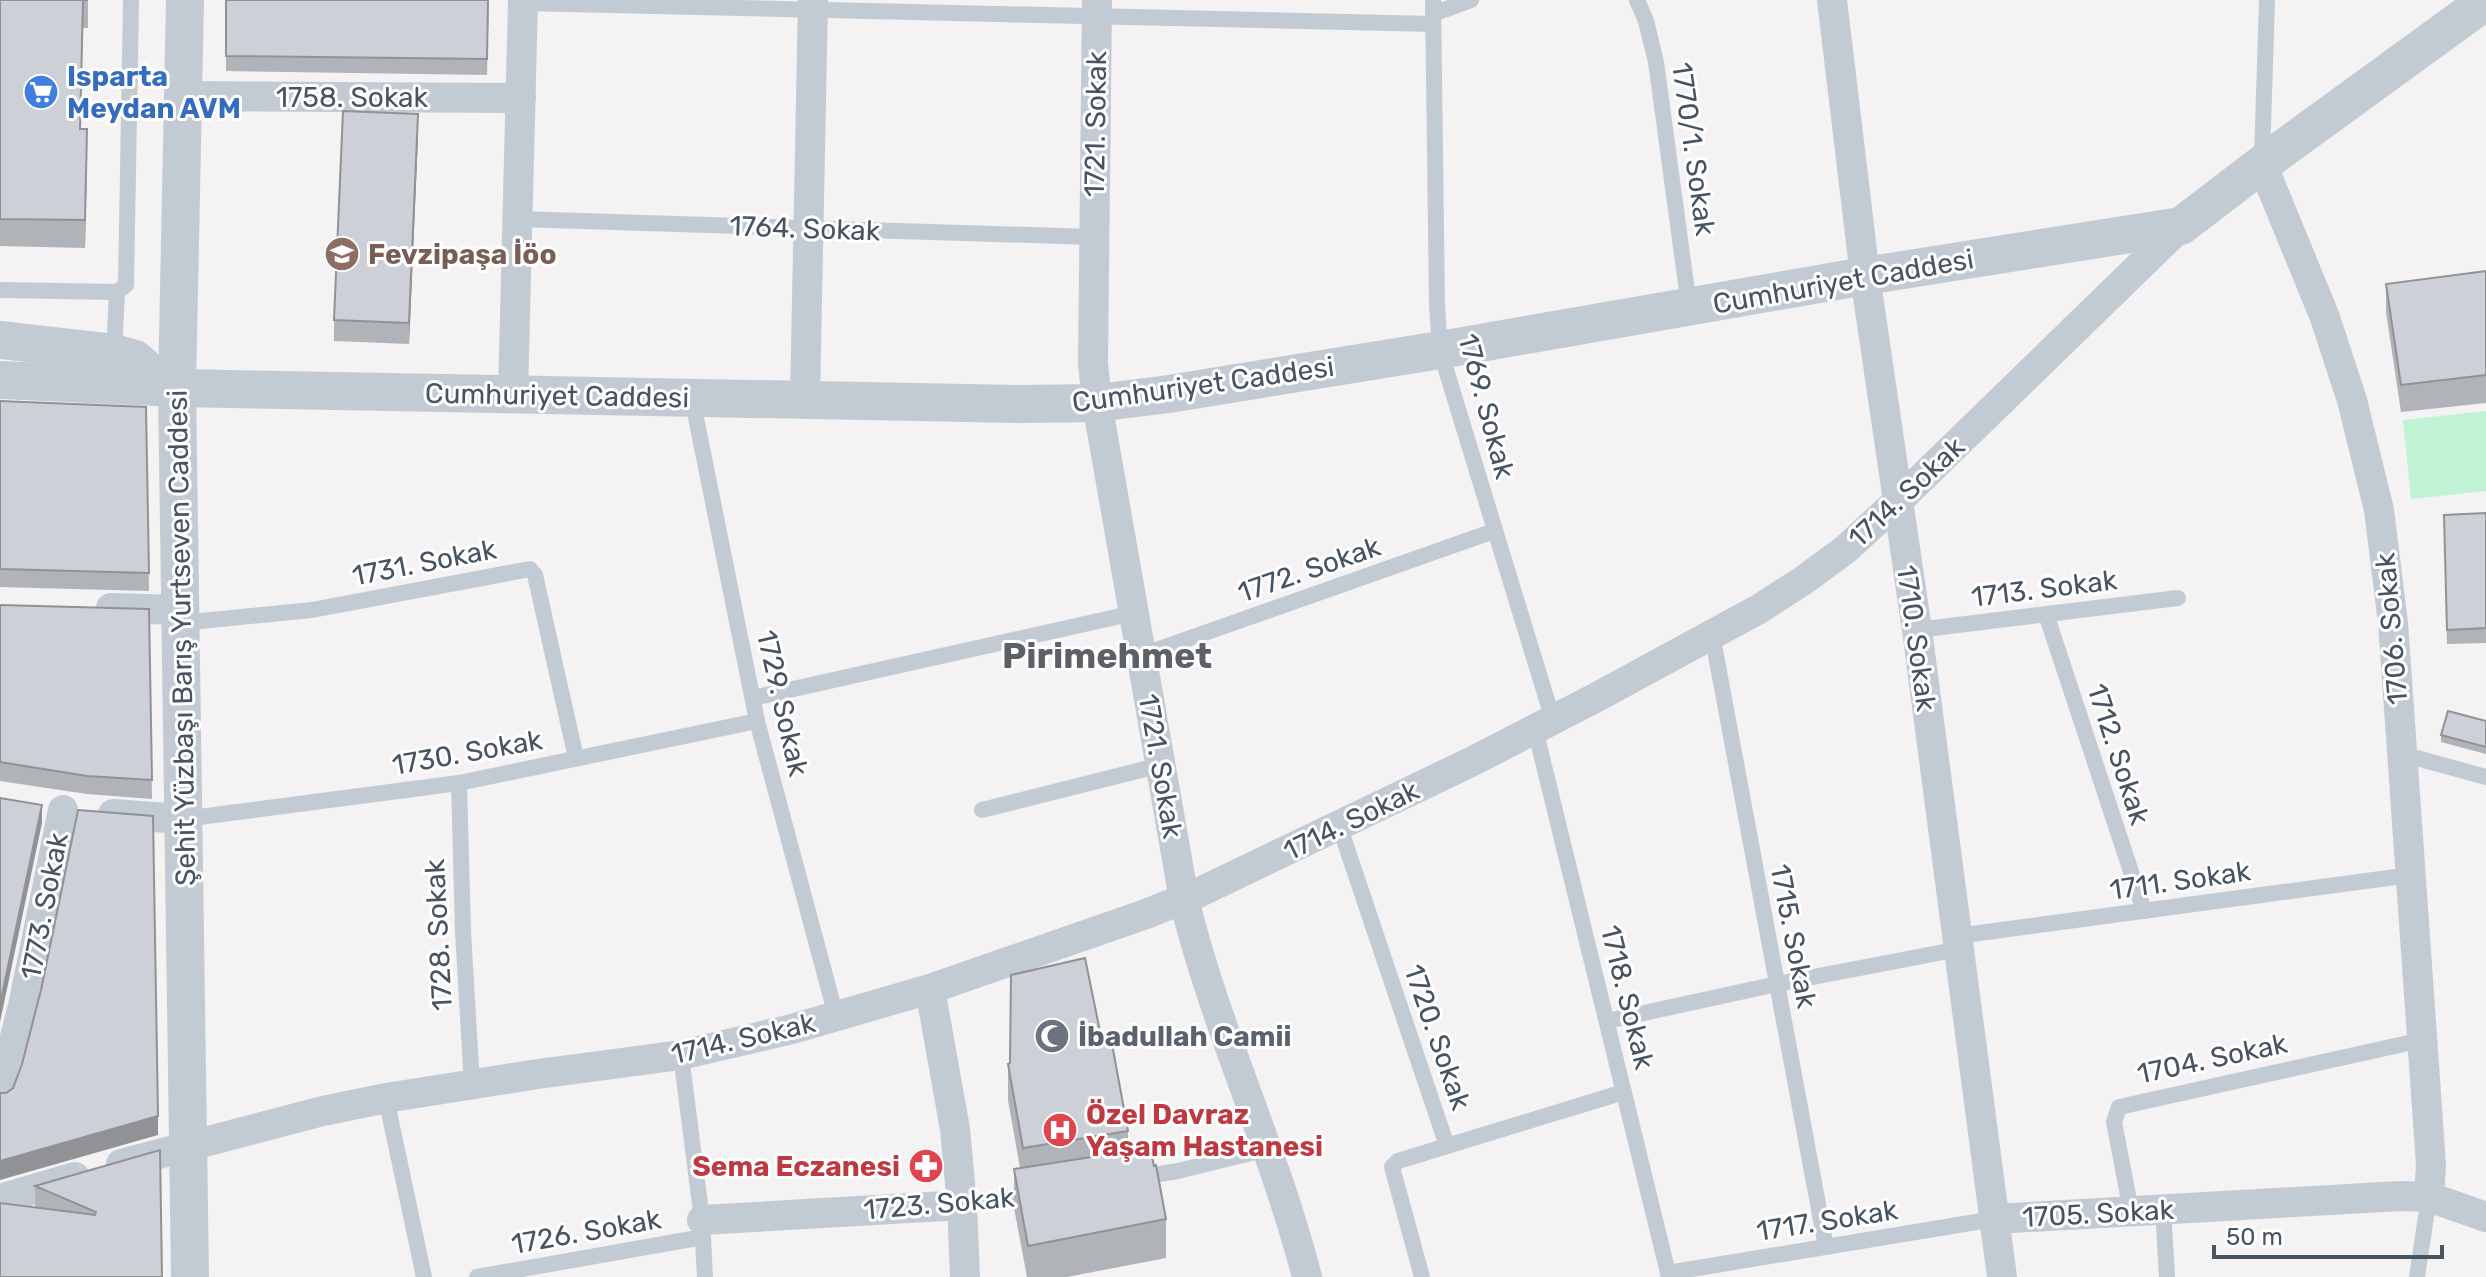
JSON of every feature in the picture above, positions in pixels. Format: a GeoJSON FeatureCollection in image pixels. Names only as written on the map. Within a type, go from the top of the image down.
{"type":"FeatureCollection","features":[{"type":"Feature","properties":{"kind":"street","name":"Şehit Yüzbaşı Barış Yurtseven Caddesi"},"geometry":{"type":"LineString","coordinates":[[185,0],[178,348],[172,388],[181,616],[190,1277]]}},
{"type":"Feature","properties":{"kind":"street","name":"1710. Sokak"},"geometry":{"type":"LineString","coordinates":[[1832,0],[1865,276],[1917,630],[2002,1277]]}},
{"type":"Feature","properties":{"kind":"street"},"geometry":{"type":"LineString","coordinates":[[2425,45],[2436,0]]}},
{"type":"Feature","properties":{"kind":"street","name":"1714. Sokak"},"geometry":{"type":"LineString","coordinates":[[0,1199],[188,1145],[323,1111],[386,1098],[681,1055],[836,1016],[930,989],[1146,914],[1339,825],[1544,724],[1759,609],[1804,580],[1846,549],[1898,501],[2181,226],[2486,1]]}},
{"type":"Feature","properties":{"kind":"street"},"geometry":{"type":"LineString","coordinates":[[513,394],[523,2]]}},
{"type":"Feature","properties":{"kind":"street"},"geometry":{"type":"LineString","coordinates":[[805,400],[812,5]]}},
{"type":"Feature","properties":{"kind":"street","name":"1721. Sokak"},"geometry":{"type":"LineString","coordinates":[[1097,8],[1092,318],[1097,403],[1184,899],[1205,976],[1267,1149],[1307,1277]]}},
{"type":"Feature","properties":{"kind":"street","name":"1758. Sokak"},"geometry":{"type":"LineString","coordinates":[[183,96],[521,98]]}},
{"type":"Feature","properties":{"kind":"street","name":"1706. Sokak"},"geometry":{"type":"LineString","coordinates":[[2262,164],[2324,315],[2352,400],[2379,510],[2393,623],[2431,1165],[2429,1197]]}},
{"type":"Feature","properties":{"kind":"street","name":"Cumhuriyet Caddesi"},"geometry":{"type":"LineString","coordinates":[[0,380],[172,388],[1097,403],[1440,350],[1865,276],[2181,226]]}},
{"type":"Feature","properties":{"kind":"street"},"geometry":{"type":"LineString","coordinates":[[0,340],[114,353],[135,359],[172,388]]}},
{"type":"Feature","properties":{"kind":"street"},"geometry":{"type":"LineString","coordinates":[[90,608],[181,616]]}},
{"type":"Feature","properties":{"kind":"street"},"geometry":{"type":"LineString","coordinates":[[31,804],[63,810],[183,819]]}},
{"type":"Feature","properties":{"kind":"street","name":"1773. Sokak"},"geometry":{"type":"LineString","coordinates":[[0,1095],[29,982],[63,810]]}},
{"type":"Feature","properties":{"kind":"street"},"geometry":{"type":"LineString","coordinates":[[930,989],[955,1129],[965,1277]]}},
{"type":"Feature","properties":{"kind":"street","name":"1705. Sokak"},"geometry":{"type":"LineString","coordinates":[[1994,1219],[2401,1196],[2429,1197],[2486,1217]]}},
{"type":"Feature","properties":{"kind":"street","name":"1723. Sokak"},"geometry":{"type":"LineString","coordinates":[[702,1228],[962,1205]]}},
{"type":"Feature","properties":{"kind":"lane"},"geometry":{"type":"LineString","coordinates":[[0,290],[123,290],[127,280],[131,0]]}},
{"type":"Feature","properties":{"kind":"lane"},"geometry":{"type":"LineString","coordinates":[[523,2],[1433,13],[1471,0]]}},
{"type":"Feature","properties":{"kind":"lane","name":"1770/1. Sokak"},"geometry":{"type":"LineString","coordinates":[[1637,0],[1656,62],[1689,306]]}},
{"type":"Feature","properties":{"kind":"lane","name":"1706. Sokak"},"geometry":{"type":"LineString","coordinates":[[2262,164],[2267,0]]}},
{"type":"Feature","properties":{"kind":"lane","name":"1769. Sokak"},"geometry":{"type":"LineString","coordinates":[[1433,13],[1440,350],[1494,531],[1544,724]]}},
{"type":"Feature","properties":{"kind":"lane","name":"1764. Sokak"},"geometry":{"type":"LineString","coordinates":[[518,219],[1093,237]]}},
{"type":"Feature","properties":{"kind":"lane"},"geometry":{"type":"LineString","coordinates":[[114,353],[117,292]]}},
{"type":"Feature","properties":{"kind":"lane","name":"1729. Sokak"},"geometry":{"type":"LineString","coordinates":[[692,398],[757,721],[836,1016]]}},
{"type":"Feature","properties":{"kind":"lane","name":"1772. Sokak"},"geometry":{"type":"LineString","coordinates":[[1142,655],[1494,531]]}},
{"type":"Feature","properties":{"kind":"lane","name":"1731. Sokak"},"geometry":{"type":"LineString","coordinates":[[181,616],[290,613],[530,569],[535,575],[576,758]]}},
{"type":"Feature","properties":{"kind":"lane","name":"1713. Sokak"},"geometry":{"type":"LineString","coordinates":[[1917,630],[2178,598]]}},
{"type":"Feature","properties":{"kind":"lane"},"geometry":{"type":"LineString","coordinates":[[753,698],[1134,613]]}},
{"type":"Feature","properties":{"kind":"lane","name":"1712. Sokak"},"geometry":{"type":"LineString","coordinates":[[2046,614],[2144,911]]}},
{"type":"Feature","properties":{"kind":"lane","name":"1715. Sokak"},"geometry":{"type":"LineString","coordinates":[[1712,634],[1826,1247]]}},
{"type":"Feature","properties":{"kind":"lane","name":"1730. Sokak"},"geometry":{"type":"LineString","coordinates":[[183,819],[459,783],[757,721]]}},
{"type":"Feature","properties":{"kind":"lane","name":"1718. Sokak"},"geometry":{"type":"LineString","coordinates":[[1544,724],[1607,1021],[1669,1275]]}},
{"type":"Feature","properties":{"kind":"lane"},"geometry":{"type":"LineString","coordinates":[[2402,754],[2486,777]]}},
{"type":"Feature","properties":{"kind":"lane"},"geometry":{"type":"LineString","coordinates":[[982,810],[1161,765]]}},
{"type":"Feature","properties":{"kind":"lane","name":"1728. Sokak"},"geometry":{"type":"LineString","coordinates":[[459,783],[463,932],[472,1085]]}},
{"type":"Feature","properties":{"kind":"lane","name":"1720. Sokak"},"geometry":{"type":"LineString","coordinates":[[1339,825],[1447,1146],[1398,1161],[1392,1167],[1422,1277]]}},
{"type":"Feature","properties":{"kind":"lane","name":"1711. Sokak"},"geometry":{"type":"LineString","coordinates":[[1607,1021],[1958,943],[2144,911],[2410,875]]}},
{"type":"Feature","properties":{"kind":"lane","name":"1704. Sokak"},"geometry":{"type":"LineString","coordinates":[[2131,1211],[2114,1122],[2116,1110],[2123,1104],[2422,1040]]}},
{"type":"Feature","properties":{"kind":"lane"},"geometry":{"type":"LineString","coordinates":[[681,1055],[705,1277]]}},
{"type":"Feature","properties":{"kind":"lane"},"geometry":{"type":"LineString","coordinates":[[1447,1146],[1624,1092]]}},
{"type":"Feature","properties":{"kind":"lane"},"geometry":{"type":"LineString","coordinates":[[386,1098],[424,1277]]}},
{"type":"Feature","properties":{"kind":"lane"},"geometry":{"type":"LineString","coordinates":[[1124,1180],[1178,1171],[1267,1149]]}},
{"type":"Feature","properties":{"kind":"lane","name":"1723. Sokak"},"geometry":{"type":"LineString","coordinates":[[962,1205],[1051,1191]]}},
{"type":"Feature","properties":{"kind":"lane","name":"1706. Sokak"},"geometry":{"type":"LineString","coordinates":[[2417,1277],[2429,1197]]}},
{"type":"Feature","properties":{"kind":"lane"},"geometry":{"type":"LineString","coordinates":[[2163,1209],[2167,1277]]}},
{"type":"Feature","properties":{"kind":"lane","name":"1717. Sokak"},"geometry":{"type":"LineString","coordinates":[[1669,1275],[1994,1219]]}},
{"type":"Feature","properties":{"kind":"lane","name":"1726. Sokak"},"geometry":{"type":"LineString","coordinates":[[477,1277],[702,1228]]}},
{"type":"Feature","properties":{"kind":"green space"},"geometry":{"type":"Polygon","coordinates":[[[2486,411],[2486,491],[2411,499],[2403,420],[2486,411]]]}},
{"type":"Feature","properties":{"kind":"building","name":"Isparta Meydan AVM"},"geometry":{"type":"Polygon","coordinates":[[[0,0],[83,0],[80,129],[87,129],[85,220],[0,219],[0,0]]]}},
{"type":"Feature","properties":{"kind":"building"},"geometry":{"type":"Polygon","coordinates":[[[226,0],[488,0],[487,59],[226,56],[226,0]]]}},
{"type":"Feature","properties":{"kind":"building"},"geometry":{"type":"Polygon","coordinates":[[[343,111],[418,114],[409,323],[334,320],[343,111]]]}},
{"type":"Feature","properties":{"kind":"building"},"geometry":{"type":"Polygon","coordinates":[[[2486,271],[2486,375],[2401,385],[2386,284],[2486,271]]]}},
{"type":"Feature","properties":{"kind":"building"},"geometry":{"type":"Polygon","coordinates":[[[0,401],[146,407],[149,573],[0,569],[0,401]]]}},
{"type":"Feature","properties":{"kind":"building"},"geometry":{"type":"Polygon","coordinates":[[[2486,513],[2486,628],[2447,630],[2444,515],[2486,513]]]}},
{"type":"Feature","properties":{"kind":"building"},"geometry":{"type":"Polygon","coordinates":[[[0,605],[149,609],[152,780],[87,776],[0,762],[0,605]]]}},
{"type":"Feature","properties":{"kind":"building"},"geometry":{"type":"Polygon","coordinates":[[[2448,711],[2486,721],[2486,747],[2441,735],[2448,711]]]}},
{"type":"Feature","properties":{"kind":"building"},"geometry":{"type":"Polygon","coordinates":[[[0,798],[42,805],[0,1004],[0,798]]]}},
{"type":"Feature","properties":{"kind":"building"},"geometry":{"type":"Polygon","coordinates":[[[78,810],[153,816],[158,1116],[0,1161],[0,1093],[13,1088],[22,1064],[41,990],[78,810]]]}},
{"type":"Feature","properties":{"kind":"building"},"geometry":{"type":"Polygon","coordinates":[[[1085,958],[1103,1046],[1112,1044],[1128,1131],[1023,1148],[1008,1064],[1011,975],[1085,958]]]}},
{"type":"Feature","properties":{"kind":"building"},"geometry":{"type":"Polygon","coordinates":[[[1150,1148],[1166,1219],[1028,1246],[1014,1169],[1150,1148]]]}},
{"type":"Feature","properties":{"kind":"building"},"geometry":{"type":"Polygon","coordinates":[[[160,1150],[162,1277],[0,1277],[0,1203],[95,1215],[96,1212],[35,1186],[160,1150]]]}},
{"type":"Feature","properties":{"kind":"place","name":"Isparta Meydan AVM"},"geometry":{"type":"Point","coordinates":[41,92]}},
{"type":"Feature","properties":{"kind":"place","name":"Fevzipaşa İöo"},"geometry":{"type":"Point","coordinates":[342,254]}},
{"type":"Feature","properties":{"kind":"place","name":"İbadullah Camii"},"geometry":{"type":"Point","coordinates":[1052,1036]}},
{"type":"Feature","properties":{"kind":"place","name":"Özel Davraz Yaşam Hastanesi"},"geometry":{"type":"Point","coordinates":[1060,1130]}},
{"type":"Feature","properties":{"kind":"place","name":"Sema Eczanesi"},"geometry":{"type":"Point","coordinates":[926,1166]}},
{"type":"Feature","properties":{"kind":"district","name":"Pirimehmet"},"geometry":{"type":"Point","coordinates":[1107,655]}}]}
